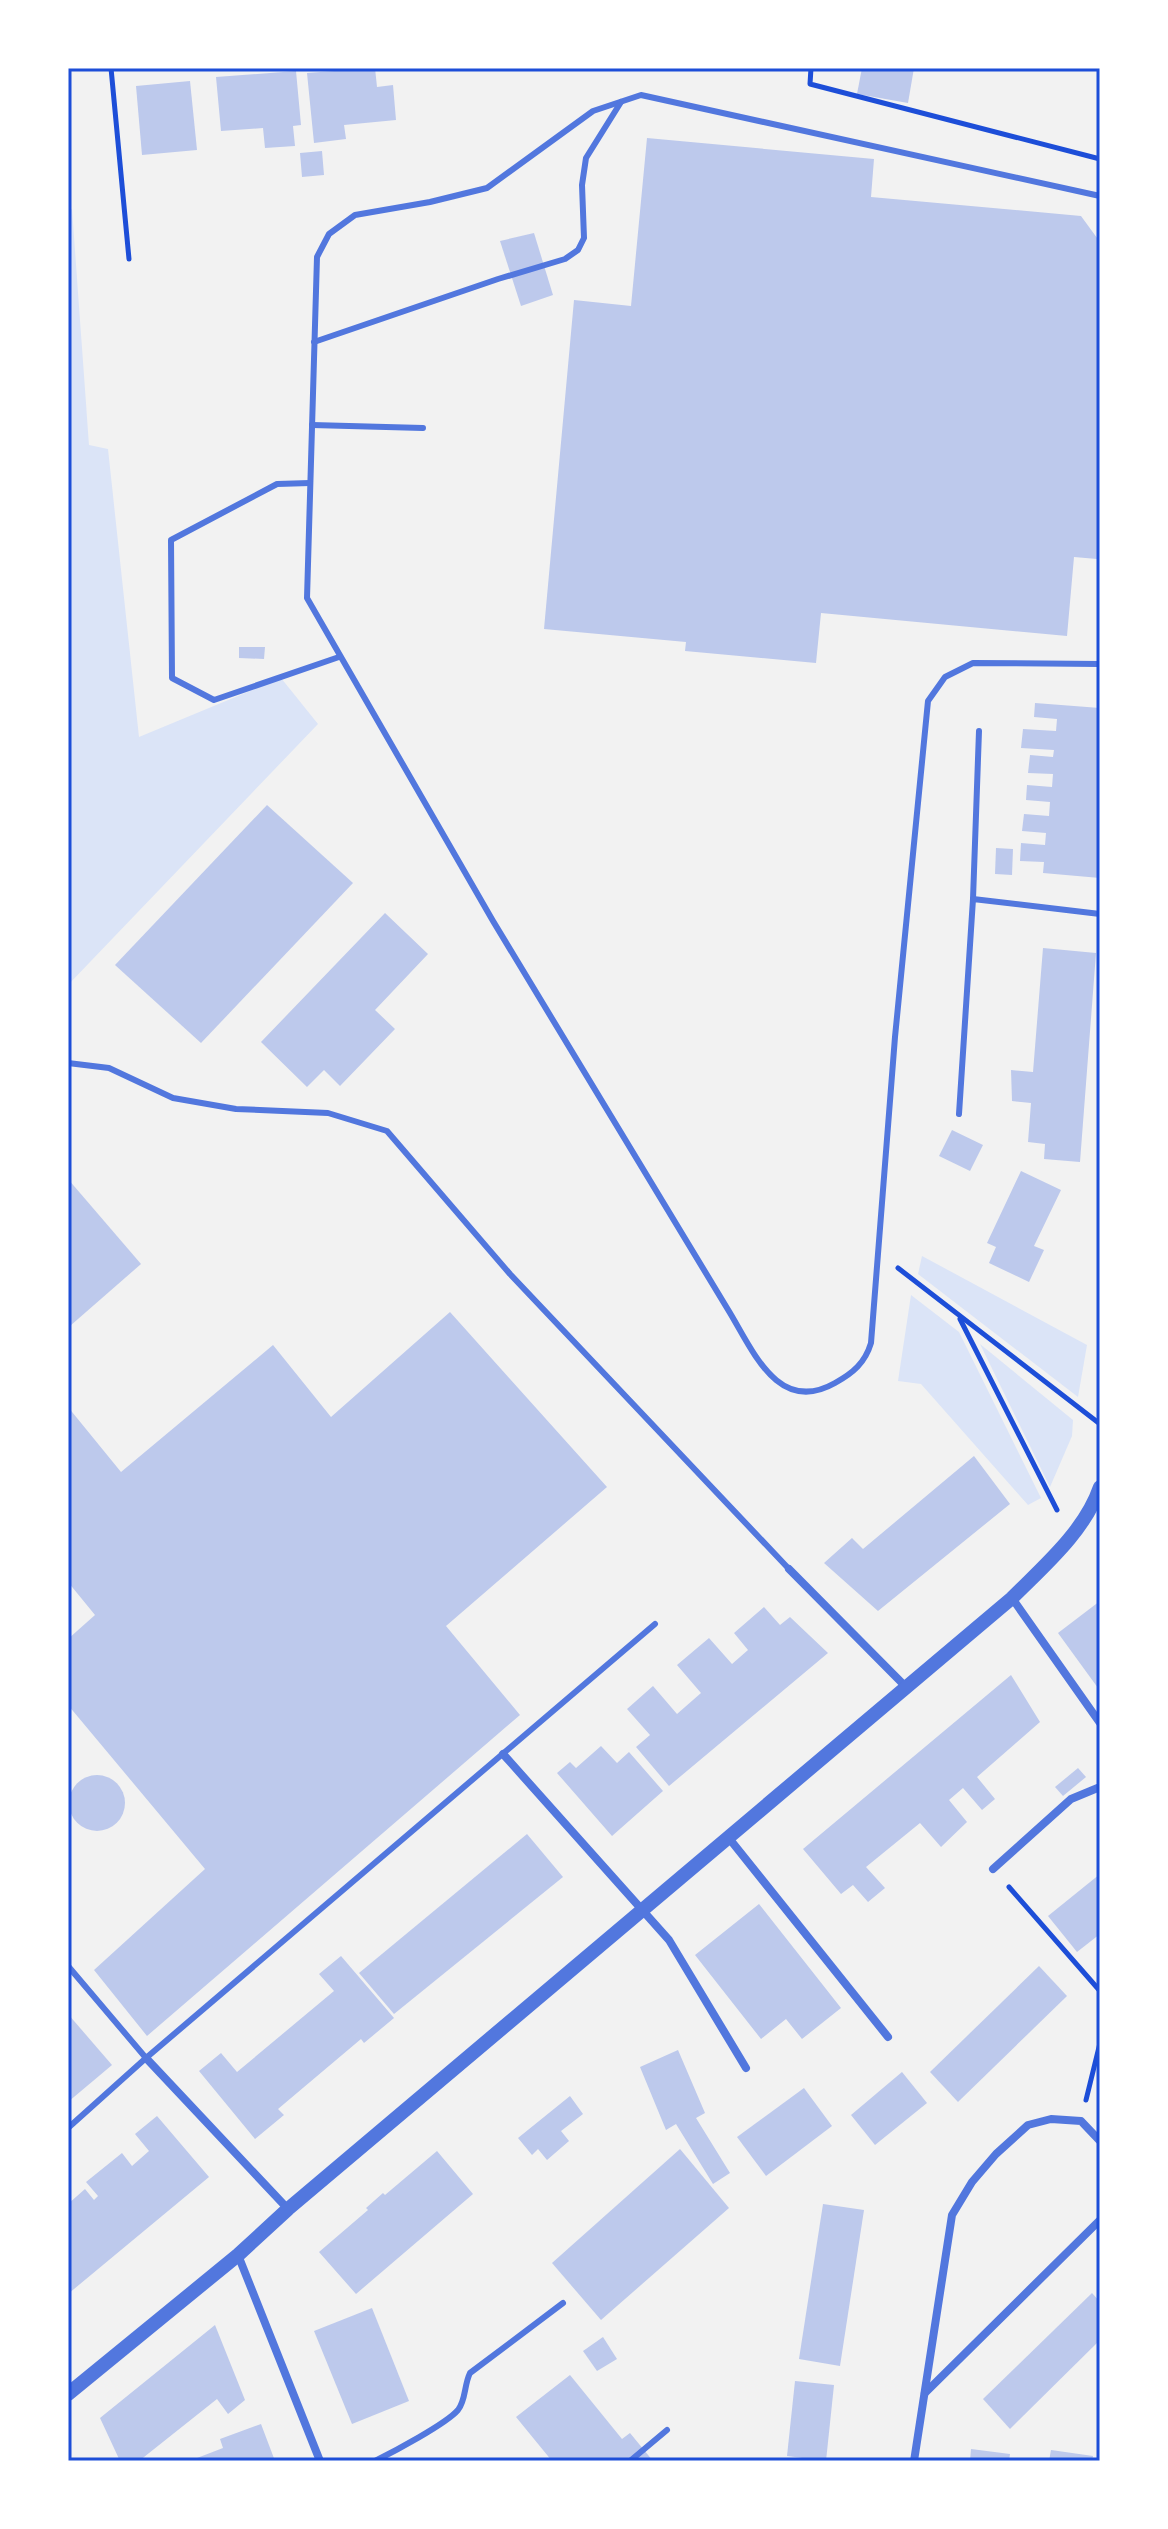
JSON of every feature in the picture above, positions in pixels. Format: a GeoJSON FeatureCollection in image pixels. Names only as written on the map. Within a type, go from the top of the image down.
{"type":"FeatureCollection","features":[{"type":"Feature","properties":{"kind":"street"},"geometry":{"type":"LineString","coordinates":[[68,2394],[238,2255],[641,1908],[1012,1598],[1070,1536],[1095,1503],[1100,1487]]}},
{"type":"Feature","properties":{"kind":"street"},"geometry":{"type":"LineString","coordinates":[[789,1569],[907,1688]]}},
{"type":"Feature","properties":{"kind":"street"},"geometry":{"type":"LineString","coordinates":[[1012,1598],[1100,1723]]}},
{"type":"Feature","properties":{"kind":"street"},"geometry":{"type":"LineString","coordinates":[[503,1754],[669,1940],[746,2068]]}},
{"type":"Feature","properties":{"kind":"street"},"geometry":{"type":"LineString","coordinates":[[993,1869],[1071,1799],[1100,1787]]}},
{"type":"Feature","properties":{"kind":"street"},"geometry":{"type":"LineString","coordinates":[[728,1837],[888,2037]]}},
{"type":"Feature","properties":{"kind":"street"},"geometry":{"type":"LineString","coordinates":[[146,2058],[288,2209]]}},
{"type":"Feature","properties":{"kind":"street"},"geometry":{"type":"LineString","coordinates":[[914,2461],[952,2215],[972,2182],[996,2154],[1028,2125],[1051,2119],[1081,2121],[1100,2141]]}},
{"type":"Feature","properties":{"kind":"street"},"geometry":{"type":"LineString","coordinates":[[924,2393],[1100,2220]]}},
{"type":"Feature","properties":{"kind":"street"},"geometry":{"type":"LineString","coordinates":[[238,2255],[320,2461]]}},
{"type":"Feature","properties":{"kind":"lane"},"geometry":{"type":"LineString","coordinates":[[1100,196],[641,95],[593,111],[487,188],[355,215],[329,234],[317,257],[307,598],[551,1018],[727,1308],[776,1382],[790,1391],[812,1392],[847,1376],[866,1359],[874,1324],[894,1052],[928,701],[945,677],[973,663],[1100,664]]}},
{"type":"Feature","properties":{"kind":"lane"},"geometry":{"type":"LineString","coordinates":[[314,342],[565,259],[578,250],[584,238],[582,185],[586,158],[621,102]]}},
{"type":"Feature","properties":{"kind":"lane"},"geometry":{"type":"LineString","coordinates":[[312,425],[423,428]]}},
{"type":"Feature","properties":{"kind":"lane"},"geometry":{"type":"LineString","coordinates":[[310,483],[277,484],[171,540],[172,678],[214,700],[339,657]]}},
{"type":"Feature","properties":{"kind":"lane"},"geometry":{"type":"LineString","coordinates":[[959,1114],[973,899],[979,731]]}},
{"type":"Feature","properties":{"kind":"lane"},"geometry":{"type":"LineString","coordinates":[[973,899],[1100,914]]}},
{"type":"Feature","properties":{"kind":"lane"},"geometry":{"type":"LineString","coordinates":[[68,1063],[109,1068],[173,1098],[236,1109],[328,1113],[387,1131],[510,1274],[789,1569]]}},
{"type":"Feature","properties":{"kind":"lane"},"geometry":{"type":"LineString","coordinates":[[68,2128],[655,1624]]}},
{"type":"Feature","properties":{"kind":"lane"},"geometry":{"type":"LineString","coordinates":[[68,1966],[146,2058]]}},
{"type":"Feature","properties":{"kind":"lane"},"geometry":{"type":"LineString","coordinates":[[375,2461],[457,2411],[464,2399],[465,2383],[470,2373],[563,2303]]}},
{"type":"Feature","properties":{"kind":"lane"},"geometry":{"type":"LineString","coordinates":[[630,2461],[667,2430]]}},
{"type":"Feature","properties":{"kind":"path"},"geometry":{"type":"LineString","coordinates":[[111,68],[129,259]]}},
{"type":"Feature","properties":{"kind":"path"},"geometry":{"type":"LineString","coordinates":[[811,68],[810,84],[1100,159]]}},
{"type":"Feature","properties":{"kind":"path"},"geometry":{"type":"LineString","coordinates":[[879,1253],[1100,1424]]}},
{"type":"Feature","properties":{"kind":"path"},"geometry":{"type":"LineString","coordinates":[[958,1314],[1070,1536]]}},
{"type":"Feature","properties":{"kind":"path"},"geometry":{"type":"LineString","coordinates":[[993,1869],[1100,1991]]}},
{"type":"Feature","properties":{"kind":"path"},"geometry":{"type":"LineString","coordinates":[[1081,2121],[1100,2043]]}},
{"type":"Feature","properties":{"kind":"shaded area"},"geometry":{"type":"Polygon","coordinates":[[[72,209],[89,445],[108,449],[139,737],[281,678],[318,724],[68,985],[68,210],[72,209]]]}},
{"type":"Feature","properties":{"kind":"shaded area"},"geometry":{"type":"Polygon","coordinates":[[[922,1256],[1087,1345],[1078,1397],[918,1274],[922,1256]]]}},
{"type":"Feature","properties":{"kind":"shaded area"},"geometry":{"type":"Polygon","coordinates":[[[911,1295],[959,1332],[1041,1498],[1028,1505],[921,1384],[898,1381],[911,1295]]]}},
{"type":"Feature","properties":{"kind":"shaded area"},"geometry":{"type":"Polygon","coordinates":[[[980,1344],[1073,1420],[1072,1436],[1050,1487],[980,1344]]]}},
{"type":"Feature","properties":{"kind":"building"},"geometry":{"type":"Polygon","coordinates":[[[375,68],[377,87],[393,85],[396,120],[344,125],[346,139],[314,143],[307,73],[375,68]]]}},
{"type":"Feature","properties":{"kind":"building"},"geometry":{"type":"Polygon","coordinates":[[[862,68],[914,68],[908,103],[857,94],[862,68]]]}},
{"type":"Feature","properties":{"kind":"building"},"geometry":{"type":"Polygon","coordinates":[[[296,71],[301,125],[293,126],[295,146],[265,148],[263,128],[221,131],[216,77],[296,71]]]}},
{"type":"Feature","properties":{"kind":"building"},"geometry":{"type":"Polygon","coordinates":[[[190,81],[197,150],[142,155],[136,86],[190,81]]]}},
{"type":"Feature","properties":{"kind":"building"},"geometry":{"type":"Polygon","coordinates":[[[647,138],[874,159],[871,197],[1081,216],[1100,242],[1100,524],[1097,559],[1074,557],[1067,636],[821,613],[816,663],[685,651],[686,642],[544,629],[574,300],[631,306],[647,138]]]}},
{"type":"Feature","properties":{"kind":"building"},"geometry":{"type":"Polygon","coordinates":[[[322,151],[324,175],[302,177],[300,153],[322,151]]]}},
{"type":"Feature","properties":{"kind":"building"},"geometry":{"type":"Polygon","coordinates":[[[534,233],[553,295],[521,306],[500,241],[534,233]]]}},
{"type":"Feature","properties":{"kind":"building"},"geometry":{"type":"Polygon","coordinates":[[[239,647],[265,647],[264,659],[239,658],[239,647]]]}},
{"type":"Feature","properties":{"kind":"building"},"geometry":{"type":"Polygon","coordinates":[[[1035,703],[1100,708],[1100,878],[1043,873],[1044,862],[1020,861],[1021,843],[1045,845],[1046,833],[1022,831],[1024,814],[1049,816],[1050,802],[1026,800],[1027,785],[1052,787],[1053,774],[1028,773],[1030,755],[1053,757],[1054,750],[1021,748],[1023,729],[1056,731],[1057,719],[1034,717],[1035,703]]]}},
{"type":"Feature","properties":{"kind":"building"},"geometry":{"type":"Polygon","coordinates":[[[267,805],[353,883],[201,1043],[115,965],[267,805]]]}},
{"type":"Feature","properties":{"kind":"building"},"geometry":{"type":"Polygon","coordinates":[[[996,848],[1013,849],[1012,875],[995,874],[996,848]]]}},
{"type":"Feature","properties":{"kind":"building"},"geometry":{"type":"Polygon","coordinates":[[[385,913],[428,954],[375,1010],[395,1029],[340,1086],[324,1070],[307,1087],[261,1042],[385,913]]]}},
{"type":"Feature","properties":{"kind":"building"},"geometry":{"type":"Polygon","coordinates":[[[1043,948],[1096,953],[1080,1162],[1044,1159],[1045,1144],[1028,1142],[1031,1103],[1012,1101],[1011,1070],[1033,1072],[1043,948]]]}},
{"type":"Feature","properties":{"kind":"building"},"geometry":{"type":"Polygon","coordinates":[[[952,1130],[983,1145],[970,1171],[939,1156],[952,1130]]]}},
{"type":"Feature","properties":{"kind":"building"},"geometry":{"type":"Polygon","coordinates":[[[1021,1171],[1061,1190],[1034,1246],[1044,1250],[1029,1282],[989,1263],[996,1247],[987,1243],[1021,1171]]]}},
{"type":"Feature","properties":{"kind":"building"},"geometry":{"type":"Polygon","coordinates":[[[68,1179],[141,1264],[70,1326],[68,1323],[68,1179]]]}},
{"type":"Feature","properties":{"kind":"building"},"geometry":{"type":"Polygon","coordinates":[[[450,1312],[607,1487],[446,1626],[520,1715],[147,2036],[94,1970],[205,1869],[68,1705],[68,1639],[95,1615],[68,1582],[68,1407],[121,1472],[273,1345],[331,1417],[450,1312]]]}},
{"type":"Feature","properties":{"kind":"building"},"geometry":{"type":"Polygon","coordinates":[[[974,1456],[1010,1504],[878,1611],[824,1563],[852,1538],[863,1549],[974,1456]]]}},
{"type":"Feature","properties":{"kind":"building"},"geometry":{"type":"Polygon","coordinates":[[[1100,1601],[1100,1686],[1098,1688],[1058,1633],[1100,1601]]]}},
{"type":"Feature","properties":{"kind":"building"},"geometry":{"type":"Polygon","coordinates":[[[764,1607],[780,1625],[790,1617],[828,1653],[669,1786],[636,1747],[650,1735],[627,1709],[653,1686],[677,1714],[701,1693],[677,1665],[709,1638],[732,1664],[748,1650],[734,1633],[764,1607]]]}},
{"type":"Feature","properties":{"kind":"building"},"geometry":{"type":"Polygon","coordinates":[[[1011,1675],[1040,1722],[977,1777],[995,1799],[982,1810],[963,1788],[949,1800],[967,1822],[941,1847],[920,1823],[866,1867],[885,1888],[868,1902],[853,1885],[841,1894],[803,1849],[1011,1675]]]}},
{"type":"Feature","properties":{"kind":"building"},"geometry":{"type":"Polygon","coordinates":[[[601,1746],[617,1763],[629,1752],[663,1791],[612,1836],[557,1773],[570,1762],[576,1768],[601,1746]]]}},
{"type":"Feature","properties":{"kind":"building"},"geometry":{"type":"Polygon","coordinates":[[[1078,1768],[1086,1777],[1063,1796],[1055,1787],[1078,1768]]]}},
{"type":"Feature","properties":{"kind":"building"},"geometry":{"type":"Polygon","coordinates":[[[97,1775],[117,1783],[125,1803],[117,1823],[97,1831],[77,1823],[69,1803],[77,1783],[97,1775]]]}},
{"type":"Feature","properties":{"kind":"building"},"geometry":{"type":"Polygon","coordinates":[[[527,1834],[563,1877],[394,2014],[359,1973],[527,1834]]]}},
{"type":"Feature","properties":{"kind":"building"},"geometry":{"type":"Polygon","coordinates":[[[1100,1874],[1100,1934],[1077,1952],[1048,1916],[1100,1874]]]}},
{"type":"Feature","properties":{"kind":"building"},"geometry":{"type":"Polygon","coordinates":[[[759,1904],[841,2008],[802,2039],[786,2019],[761,2039],[695,1955],[759,1904]]]}},
{"type":"Feature","properties":{"kind":"building"},"geometry":{"type":"Polygon","coordinates":[[[341,1956],[394,2018],[364,2043],[361,2039],[278,2109],[284,2115],[255,2139],[199,2071],[221,2053],[237,2072],[334,1991],[319,1974],[341,1956]]]}},
{"type":"Feature","properties":{"kind":"building"},"geometry":{"type":"Polygon","coordinates":[[[1039,1966],[1067,1996],[958,2102],[930,2072],[1039,1966]]]}},
{"type":"Feature","properties":{"kind":"building"},"geometry":{"type":"Polygon","coordinates":[[[68,2014],[112,2065],[68,2102],[68,2014]]]}},
{"type":"Feature","properties":{"kind":"building"},"geometry":{"type":"Polygon","coordinates":[[[678,2050],[705,2113],[696,2118],[730,2173],[713,2184],[676,2124],[666,2130],[640,2067],[678,2050]]]}},
{"type":"Feature","properties":{"kind":"building"},"geometry":{"type":"Polygon","coordinates":[[[902,2072],[927,2103],[875,2145],[851,2115],[902,2072]]]}},
{"type":"Feature","properties":{"kind":"building"},"geometry":{"type":"Polygon","coordinates":[[[804,2088],[832,2126],[766,2176],[737,2137],[804,2088]]]}},
{"type":"Feature","properties":{"kind":"building"},"geometry":{"type":"Polygon","coordinates":[[[570,2096],[583,2114],[561,2131],[569,2141],[547,2160],[538,2149],[532,2155],[518,2138],[570,2096]]]}},
{"type":"Feature","properties":{"kind":"building"},"geometry":{"type":"Polygon","coordinates":[[[157,2116],[209,2177],[68,2294],[68,2204],[85,2189],[94,2200],[98,2196],[86,2182],[122,2153],[132,2166],[149,2151],[135,2134],[157,2116]]]}},
{"type":"Feature","properties":{"kind":"building"},"geometry":{"type":"Polygon","coordinates":[[[680,2149],[729,2208],[601,2320],[552,2263],[680,2149]]]}},
{"type":"Feature","properties":{"kind":"building"},"geometry":{"type":"Polygon","coordinates":[[[437,2151],[473,2194],[356,2294],[319,2252],[383,2193],[385,2195],[437,2151]]]}},
{"type":"Feature","properties":{"kind":"building"},"geometry":{"type":"Polygon","coordinates":[[[823,2204],[864,2210],[840,2366],[799,2359],[823,2204]]]}},
{"type":"Feature","properties":{"kind":"building"},"geometry":{"type":"Polygon","coordinates":[[[1092,2293],[1100,2302],[1100,2340],[1010,2429],[983,2399],[1092,2293]]]}},
{"type":"Feature","properties":{"kind":"building"},"geometry":{"type":"Polygon","coordinates":[[[372,2308],[409,2401],[352,2424],[314,2331],[372,2308]]]}},
{"type":"Feature","properties":{"kind":"building"},"geometry":{"type":"Polygon","coordinates":[[[215,2325],[245,2400],[228,2414],[217,2399],[139,2461],[120,2461],[100,2418],[215,2325]]]}},
{"type":"Feature","properties":{"kind":"building"},"geometry":{"type":"Polygon","coordinates":[[[603,2337],[617,2359],[597,2371],[583,2351],[603,2337]]]}},
{"type":"Feature","properties":{"kind":"building"},"geometry":{"type":"Polygon","coordinates":[[[570,2375],[622,2439],[630,2433],[653,2461],[552,2461],[516,2417],[570,2375]]]}},
{"type":"Feature","properties":{"kind":"building"},"geometry":{"type":"Polygon","coordinates":[[[795,2381],[834,2385],[826,2461],[787,2456],[795,2381]]]}},
{"type":"Feature","properties":{"kind":"building"},"geometry":{"type":"Polygon","coordinates":[[[261,2424],[275,2461],[198,2461],[197,2458],[223,2448],[220,2439],[261,2424]]]}},
{"type":"Feature","properties":{"kind":"building"},"geometry":{"type":"Polygon","coordinates":[[[971,2449],[1010,2454],[1009,2461],[970,2461],[971,2449]]]}},
{"type":"Feature","properties":{"kind":"building"},"geometry":{"type":"Polygon","coordinates":[[[1051,2450],[1093,2456],[1092,2461],[1049,2461],[1051,2450]]]}}]}
